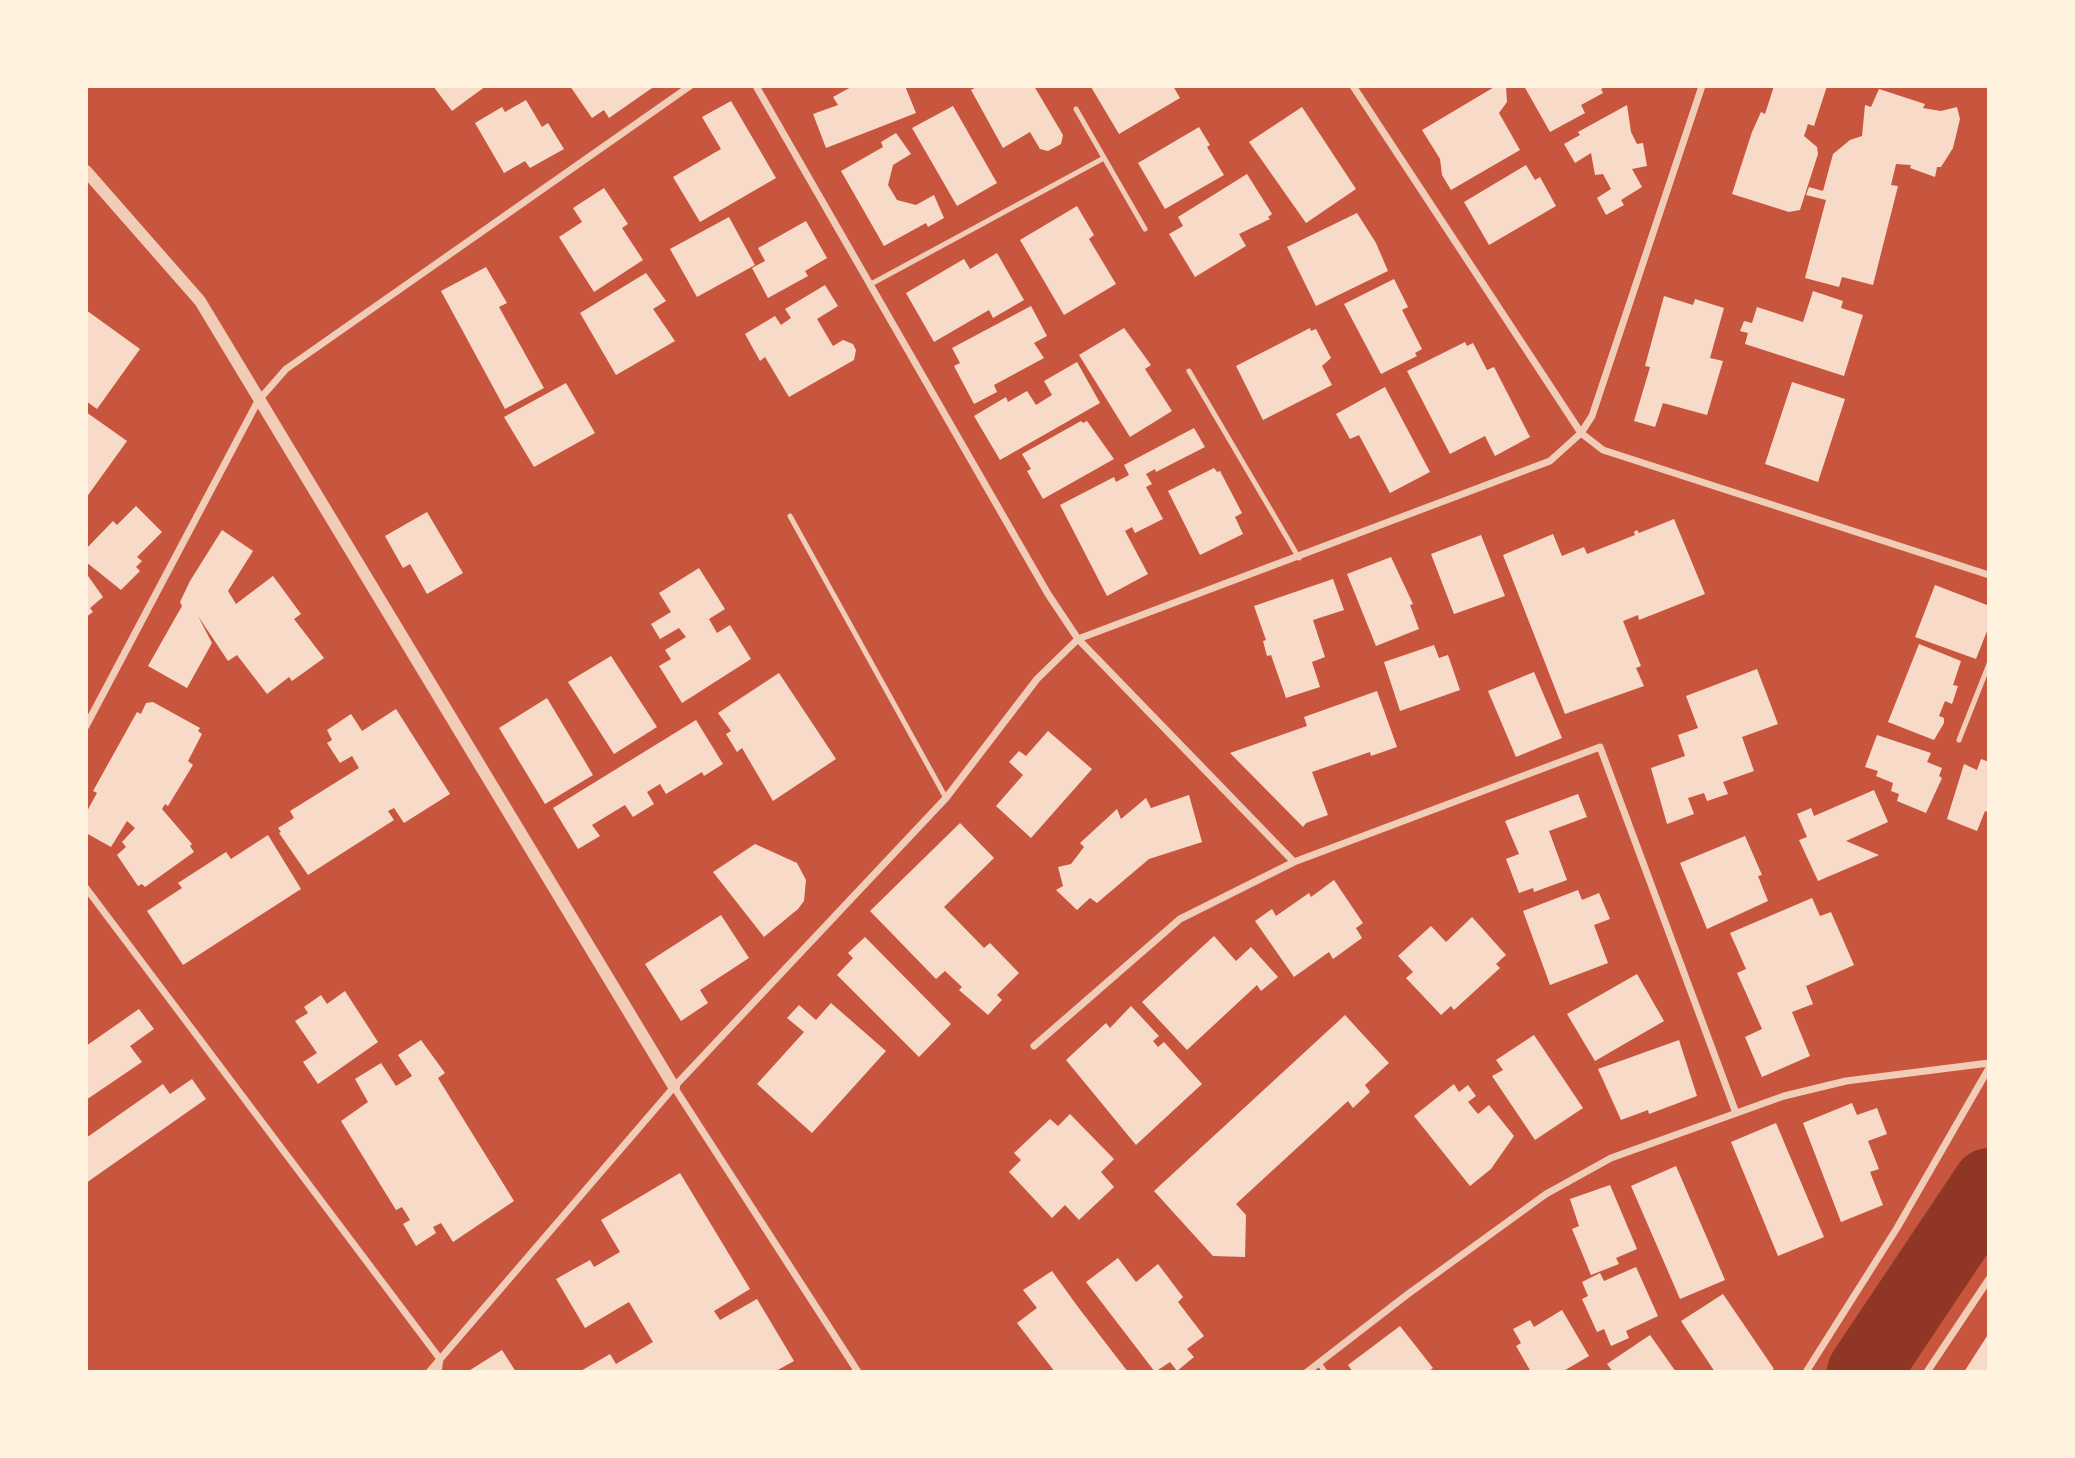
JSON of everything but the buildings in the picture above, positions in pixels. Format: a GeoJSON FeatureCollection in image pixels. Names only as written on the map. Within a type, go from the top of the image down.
{"type":"FeatureCollection","features":[{"type":"Feature","properties":{"kind":"street"},"geometry":{"type":"LineString","coordinates":[[86,726],[258,401],[286,369],[690,86]]}},
{"type":"Feature","properties":{"kind":"street"},"geometry":{"type":"LineString","coordinates":[[756,86],[1048,594],[1078,639],[1294,862]]}},
{"type":"Feature","properties":{"kind":"street"},"geometry":{"type":"LineString","coordinates":[[1353,86],[1581,433],[1603,450],[1989,575]]}},
{"type":"Feature","properties":{"kind":"street"},"geometry":{"type":"LineString","coordinates":[[429,1372],[674,1087],[946,798],[1038,679],[1078,639],[1299,558],[1550,461],[1581,433],[1592,416],[1702,86]]}},
{"type":"Feature","properties":{"kind":"street"},"geometry":{"type":"LineString","coordinates":[[86,171],[200,301],[674,1087],[858,1372]]}},
{"type":"Feature","properties":{"kind":"street"},"geometry":{"type":"LineString","coordinates":[[1034,1046],[1180,919],[1294,862],[1600,747],[1736,1113]]}},
{"type":"Feature","properties":{"kind":"street"},"geometry":{"type":"LineString","coordinates":[[86,888],[440,1359],[438,1372]]}},
{"type":"Feature","properties":{"kind":"street"},"geometry":{"type":"LineString","coordinates":[[1307,1372],[1546,1194],[1611,1158],[1784,1096],[1846,1081],[1989,1063]]}},
{"type":"Feature","properties":{"kind":"street"},"geometry":{"type":"LineString","coordinates":[[1806,1372],[1897,1228],[1989,1068]]}},
{"type":"Feature","properties":{"kind":"street"},"geometry":{"type":"LineString","coordinates":[[1927,1372],[1989,1279]]}},
{"type":"Feature","properties":{"kind":"lane"},"geometry":{"type":"LineString","coordinates":[[1076,109],[1145,229]]}},
{"type":"Feature","properties":{"kind":"lane"},"geometry":{"type":"LineString","coordinates":[[871,284],[1104,158]]}},
{"type":"Feature","properties":{"kind":"lane"},"geometry":{"type":"LineString","coordinates":[[1189,371],[1299,558]]}},
{"type":"Feature","properties":{"kind":"lane"},"geometry":{"type":"LineString","coordinates":[[790,516],[946,798]]}},
{"type":"Feature","properties":{"kind":"lane"},"geometry":{"type":"LineString","coordinates":[[1959,740],[1989,664]]}},
{"type":"Feature","properties":{"kind":"lane"},"geometry":{"type":"LineString","coordinates":[[1319,1363],[1325,1372]]}},
{"type":"Feature","properties":{"kind":"waterway"},"geometry":{"type":"LineString","coordinates":[[1864,1372],[1989,1185]]}}]}
